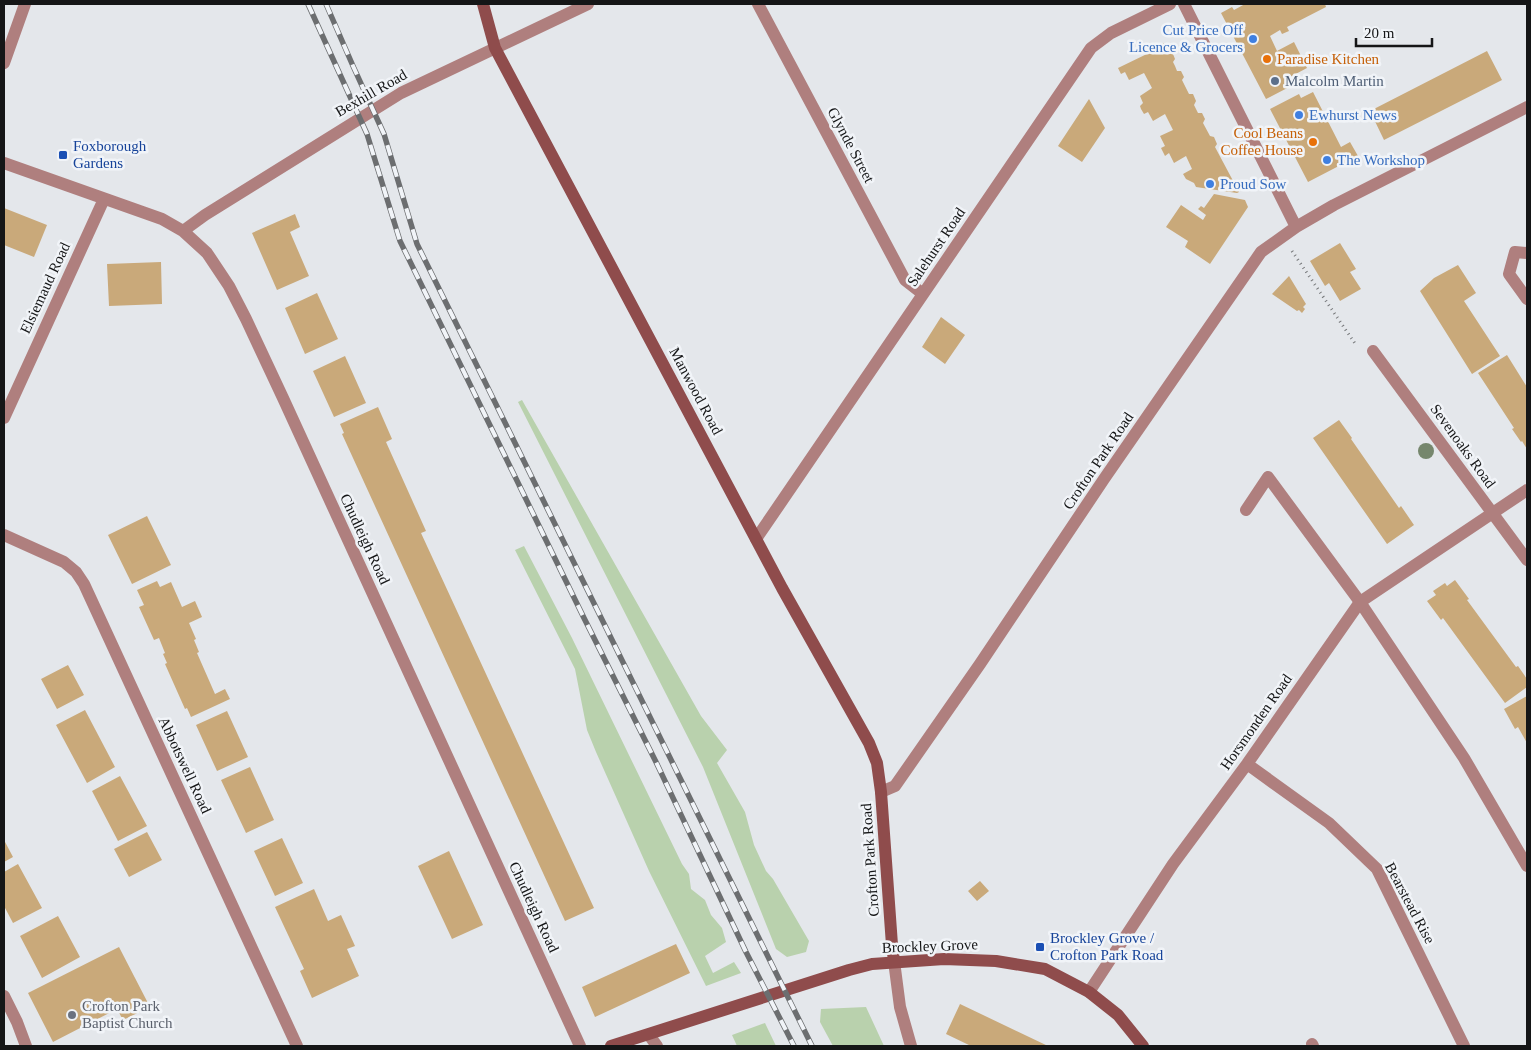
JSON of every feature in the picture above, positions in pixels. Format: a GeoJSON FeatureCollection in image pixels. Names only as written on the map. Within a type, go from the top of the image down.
{"type":"FeatureCollection","features":[{"type":"Feature","properties":{"kind":"street"},"geometry":{"type":"LineString","coordinates":[[4,63],[25,4]]}},
{"type":"Feature","properties":{"kind":"street","name":"Manwood Road"},"geometry":{"type":"LineString","coordinates":[[483,4],[495,48],[756,539],[869,744],[877,764],[881,792]]}},
{"type":"Feature","properties":{"kind":"street","name":"Bexhill Road"},"geometry":{"type":"LineString","coordinates":[[182,231],[381,104],[588,4]]}},
{"type":"Feature","properties":{"kind":"street","name":"Glynde Street"},"geometry":{"type":"LineString","coordinates":[[758,4],[905,280],[924,294]]}},
{"type":"Feature","properties":{"kind":"street","name":"Salehurst Road"},"geometry":{"type":"LineString","coordinates":[[756,539],[1091,48],[1111,33],[1170,4]]}},
{"type":"Feature","properties":{"kind":"street"},"geometry":{"type":"LineString","coordinates":[[1184,4],[1296,226]]}},
{"type":"Feature","properties":{"kind":"street","name":"Crofton Park Road"},"geometry":{"type":"LineString","coordinates":[[894,961],[881,792],[895,786],[1261,252],[1296,226],[1334,205],[1527,107]]}},
{"type":"Feature","properties":{"kind":"street","name":"Chudleigh Road"},"geometry":{"type":"LineString","coordinates":[[4,162],[162,219],[182,231],[207,253],[229,286],[246,319],[580,1046]]}},
{"type":"Feature","properties":{"kind":"street","name":"Elsiemaud Road"},"geometry":{"type":"LineString","coordinates":[[4,418],[104,199]]}},
{"type":"Feature","properties":{"kind":"street"},"geometry":{"type":"LineString","coordinates":[[1527,253],[1515,252],[1509,274],[1527,299]]}},
{"type":"Feature","properties":{"kind":"street","name":"Sevenoaks Road"},"geometry":{"type":"LineString","coordinates":[[1373,351],[1527,560]]}},
{"type":"Feature","properties":{"kind":"street"},"geometry":{"type":"LineString","coordinates":[[1246,510],[1268,477],[1360,602],[1464,758],[1527,866]]}},
{"type":"Feature","properties":{"kind":"street","name":"Horsmonden Road"},"geometry":{"type":"LineString","coordinates":[[1089,992],[1173,864],[1247,764],[1360,602],[1527,490]]}},
{"type":"Feature","properties":{"kind":"street","name":"Abbotswell Road"},"geometry":{"type":"LineString","coordinates":[[4,535],[64,562],[76,572],[84,584],[297,1046]]}},
{"type":"Feature","properties":{"kind":"street","name":"Bearstead Rise"},"geometry":{"type":"LineString","coordinates":[[1247,764],[1329,823],[1377,869],[1464,1046]]}},
{"type":"Feature","properties":{"kind":"street","name":"Brockley Grove"},"geometry":{"type":"LineString","coordinates":[[611,1046],[872,964],[944,959],[996,961],[1045,969],[1089,992],[1118,1015],[1143,1046]]}},
{"type":"Feature","properties":{"kind":"street"},"geometry":{"type":"LineString","coordinates":[[894,961],[900,1007],[911,1046]]}},
{"type":"Feature","properties":{"kind":"street"},"geometry":{"type":"LineString","coordinates":[[4,996],[26,1046]]}},
{"type":"Feature","properties":{"kind":"street"},"geometry":{"type":"LineString","coordinates":[[649,1035],[657,1046]]}},
{"type":"Feature","properties":{"kind":"path"},"geometry":{"type":"LineString","coordinates":[[1282,236],[1358,348]]}},
{"type":"Feature","properties":{"kind":"green space"},"geometry":{"type":"Polygon","coordinates":[[[522,400],[701,716],[727,750],[717,763],[745,812],[754,845],[766,871],[773,879],[809,941],[806,952],[787,957],[776,949],[703,767],[518,402],[522,400]]]}},
{"type":"Feature","properties":{"kind":"green space"},"geometry":{"type":"Polygon","coordinates":[[[524,546],[572,638],[682,864],[689,874],[691,889],[705,900],[711,915],[722,928],[726,942],[705,956],[713,973],[734,962],[741,973],[706,986],[649,871],[596,752],[587,730],[575,669],[515,550],[524,546]]]}},
{"type":"Feature","properties":{"kind":"green space"},"geometry":{"type":"Polygon","coordinates":[[[866,1007],[884,1046],[833,1046],[820,1022],[821,1009],[866,1007]]]}},
{"type":"Feature","properties":{"kind":"green space"},"geometry":{"type":"Polygon","coordinates":[[[765,1023],[776,1046],[737,1046],[732,1035],[765,1023]]]}},
{"type":"Feature","properties":{"kind":"building"},"geometry":{"type":"Polygon","coordinates":[[[1245,4],[1325,4],[1326,7],[1287,27],[1289,31],[1282,34],[1280,30],[1270,36],[1277,51],[1294,42],[1307,68],[1290,77],[1295,84],[1266,99],[1221,13],[1232,7],[1234,10],[1245,4]]]}},
{"type":"Feature","properties":{"kind":"building"},"geometry":{"type":"Polygon","coordinates":[[[1164,43],[1168,53],[1173,54],[1175,59],[1173,62],[1177,71],[1181,71],[1184,77],[1182,80],[1189,94],[1193,94],[1196,101],[1194,105],[1198,113],[1202,113],[1205,119],[1203,123],[1210,136],[1214,137],[1217,144],[1215,147],[1239,192],[1237,193],[1196,187],[1194,183],[1186,179],[1183,174],[1192,169],[1186,156],[1174,163],[1169,153],[1165,156],[1161,148],[1165,146],[1160,136],[1173,130],[1165,114],[1153,121],[1148,112],[1144,114],[1141,109],[1140,106],[1143,103],[1140,96],[1152,88],[1144,73],[1129,80],[1125,72],[1121,74],[1118,68],[1151,52],[1150,50],[1164,43]]]}},
{"type":"Feature","properties":{"kind":"building"},"geometry":{"type":"Polygon","coordinates":[[[1487,51],[1502,80],[1384,140],[1370,111],[1487,51]]]}},
{"type":"Feature","properties":{"kind":"building"},"geometry":{"type":"Polygon","coordinates":[[[1313,92],[1341,147],[1350,142],[1358,156],[1308,182],[1270,109],[1299,94],[1301,98],[1313,92]]]}},
{"type":"Feature","properties":{"kind":"building"},"geometry":{"type":"Polygon","coordinates":[[[1089,99],[1105,128],[1082,162],[1058,146],[1089,99]]]}},
{"type":"Feature","properties":{"kind":"building"},"geometry":{"type":"Polygon","coordinates":[[[1214,194],[1245,200],[1248,207],[1210,264],[1185,247],[1188,241],[1166,227],[1181,205],[1203,220],[1206,215],[1198,209],[1201,206],[1204,208],[1214,194]]]}},
{"type":"Feature","properties":{"kind":"building"},"geometry":{"type":"Polygon","coordinates":[[[4,208],[47,225],[34,257],[4,245],[4,208]]]}},
{"type":"Feature","properties":{"kind":"building"},"geometry":{"type":"Polygon","coordinates":[[[295,214],[300,227],[290,232],[309,276],[277,290],[252,233],[295,214]]]}},
{"type":"Feature","properties":{"kind":"building"},"geometry":{"type":"Polygon","coordinates":[[[1340,243],[1356,269],[1350,272],[1361,289],[1340,301],[1329,283],[1325,286],[1310,261],[1340,243]]]}},
{"type":"Feature","properties":{"kind":"building"},"geometry":{"type":"Polygon","coordinates":[[[161,262],[162,304],[109,306],[107,264],[161,262]]]}},
{"type":"Feature","properties":{"kind":"building"},"geometry":{"type":"Polygon","coordinates":[[[1458,265],[1476,293],[1464,301],[1500,356],[1472,374],[1420,291],[1434,278],[1458,265]]]}},
{"type":"Feature","properties":{"kind":"building"},"geometry":{"type":"Polygon","coordinates":[[[1289,276],[1306,304],[1303,307],[1305,309],[1302,313],[1272,294],[1289,276]]]}},
{"type":"Feature","properties":{"kind":"building"},"geometry":{"type":"Polygon","coordinates":[[[317,293],[338,339],[305,354],[285,308],[317,293]]]}},
{"type":"Feature","properties":{"kind":"building"},"geometry":{"type":"Polygon","coordinates":[[[941,317],[965,335],[945,364],[922,347],[941,317]]]}},
{"type":"Feature","properties":{"kind":"building"},"geometry":{"type":"Polygon","coordinates":[[[1507,355],[1527,387],[1527,449],[1512,429],[1514,428],[1478,373],[1507,355]]]}},
{"type":"Feature","properties":{"kind":"building"},"geometry":{"type":"Polygon","coordinates":[[[345,356],[366,403],[334,417],[313,371],[345,356]]]}},
{"type":"Feature","properties":{"kind":"building"},"geometry":{"type":"Polygon","coordinates":[[[378,407],[392,439],[386,442],[426,531],[421,533],[594,908],[565,921],[342,434],[344,433],[340,424],[378,407]]]}},
{"type":"Feature","properties":{"kind":"building"},"geometry":{"type":"Polygon","coordinates":[[[1339,420],[1399,508],[1401,506],[1414,525],[1387,544],[1313,438],[1339,420]]]}},
{"type":"Feature","properties":{"kind":"building"},"geometry":{"type":"Polygon","coordinates":[[[147,516],[171,565],[132,584],[108,535],[147,516]]]}},
{"type":"Feature","properties":{"kind":"building"},"geometry":{"type":"Polygon","coordinates":[[[1455,580],[1469,599],[1467,600],[1516,667],[1518,666],[1527,679],[1527,687],[1505,703],[1443,618],[1441,620],[1427,601],[1436,595],[1433,591],[1445,583],[1447,586],[1455,580]]]}},
{"type":"Feature","properties":{"kind":"building"},"geometry":{"type":"Polygon","coordinates":[[[157,581],[160,587],[171,582],[182,607],[195,601],[202,617],[189,623],[196,639],[194,640],[199,652],[197,653],[215,694],[225,689],[230,699],[191,717],[187,708],[185,709],[165,664],[167,663],[163,654],[165,653],[159,638],[154,640],[139,607],[144,605],[137,590],[157,581]]]}},
{"type":"Feature","properties":{"kind":"building"},"geometry":{"type":"Polygon","coordinates":[[[68,665],[84,695],[57,709],[41,679],[68,665]]]}},
{"type":"Feature","properties":{"kind":"building"},"geometry":{"type":"Polygon","coordinates":[[[1527,696],[1527,743],[1518,727],[1515,729],[1504,709],[1527,696]]]}},
{"type":"Feature","properties":{"kind":"building"},"geometry":{"type":"Polygon","coordinates":[[[85,710],[115,767],[87,783],[56,725],[85,710]]]}},
{"type":"Feature","properties":{"kind":"building"},"geometry":{"type":"Polygon","coordinates":[[[227,711],[248,757],[217,771],[196,725],[227,711]]]}},
{"type":"Feature","properties":{"kind":"building"},"geometry":{"type":"Polygon","coordinates":[[[250,767],[274,820],[246,833],[221,780],[250,767]]]}},
{"type":"Feature","properties":{"kind":"building"},"geometry":{"type":"Polygon","coordinates":[[[120,776],[147,826],[118,841],[92,791],[120,776]]]}},
{"type":"Feature","properties":{"kind":"building"},"geometry":{"type":"Polygon","coordinates":[[[147,832],[162,860],[129,877],[114,849],[147,832]]]}},
{"type":"Feature","properties":{"kind":"building"},"geometry":{"type":"Polygon","coordinates":[[[282,838],[303,883],[275,896],[254,851],[282,838]]]}},
{"type":"Feature","properties":{"kind":"building"},"geometry":{"type":"Polygon","coordinates":[[[4,840],[13,857],[4,862],[4,840]]]}},
{"type":"Feature","properties":{"kind":"building"},"geometry":{"type":"Polygon","coordinates":[[[449,851],[483,925],[452,939],[418,866],[449,851]]]}},
{"type":"Feature","properties":{"kind":"building"},"geometry":{"type":"Polygon","coordinates":[[[18,864],[42,908],[13,923],[4,906],[4,872],[18,864]]]}},
{"type":"Feature","properties":{"kind":"building"},"geometry":{"type":"Polygon","coordinates":[[[980,881],[989,891],[977,901],[968,891],[980,881]]]}},
{"type":"Feature","properties":{"kind":"building"},"geometry":{"type":"Polygon","coordinates":[[[314,889],[328,921],[341,915],[355,946],[347,949],[359,976],[312,998],[300,971],[304,969],[275,907],[314,889]]]}},
{"type":"Feature","properties":{"kind":"building"},"geometry":{"type":"Polygon","coordinates":[[[58,916],[80,957],[42,978],[20,936],[58,916]]]}},
{"type":"Feature","properties":{"kind":"building"},"geometry":{"type":"Polygon","coordinates":[[[676,944],[690,973],[595,1017],[582,987],[676,944]]]}},
{"type":"Feature","properties":{"kind":"building"},"geometry":{"type":"Polygon","coordinates":[[[119,947],[150,1007],[123,1020],[117,1009],[53,1042],[28,993],[119,947]]]}},
{"type":"Feature","properties":{"kind":"building"},"geometry":{"type":"Polygon","coordinates":[[[960,1004],[1048,1046],[971,1046],[946,1034],[960,1004]]]}},
{"type":"Feature","properties":{"kind":"railway"},"geometry":{"type":"LineString","coordinates":[[308,4],[367,134],[400,241],[656,762],[746,952],[794,1046]]}},
{"type":"Feature","properties":{"kind":"railway"},"geometry":{"type":"LineString","coordinates":[[326,4],[384,134],[417,244],[812,1046]]}},
{"type":"Feature","properties":{"kind":"place","name":"Cut Price Off Licence & Grocers"},"geometry":{"type":"Point","coordinates":[1253,39]}},
{"type":"Feature","properties":{"kind":"place","name":"Paradise Kitchen"},"geometry":{"type":"Point","coordinates":[1267,59]}},
{"type":"Feature","properties":{"kind":"place","name":"Malcolm Martin"},"geometry":{"type":"Point","coordinates":[1275,81]}},
{"type":"Feature","properties":{"kind":"place","name":"Ewhurst News"},"geometry":{"type":"Point","coordinates":[1299,115]}},
{"type":"Feature","properties":{"kind":"place","name":"Cool Beans Coffee House"},"geometry":{"type":"Point","coordinates":[1313,142]}},
{"type":"Feature","properties":{"kind":"place","name":"Foxborough Gardens"},"geometry":{"type":"Point","coordinates":[63,155]}},
{"type":"Feature","properties":{"kind":"place","name":"The Workshop"},"geometry":{"type":"Point","coordinates":[1327,160]}},
{"type":"Feature","properties":{"kind":"place","name":"Proud Sow"},"geometry":{"type":"Point","coordinates":[1210,184]}},
{"type":"Feature","properties":{"kind":"place","name":"Brockley Grove / Crofton Park Road"},"geometry":{"type":"Point","coordinates":[1040,947]}},
{"type":"Feature","properties":{"kind":"place","name":"Crofton Park Baptist Church"},"geometry":{"type":"Point","coordinates":[72,1015]}}]}
